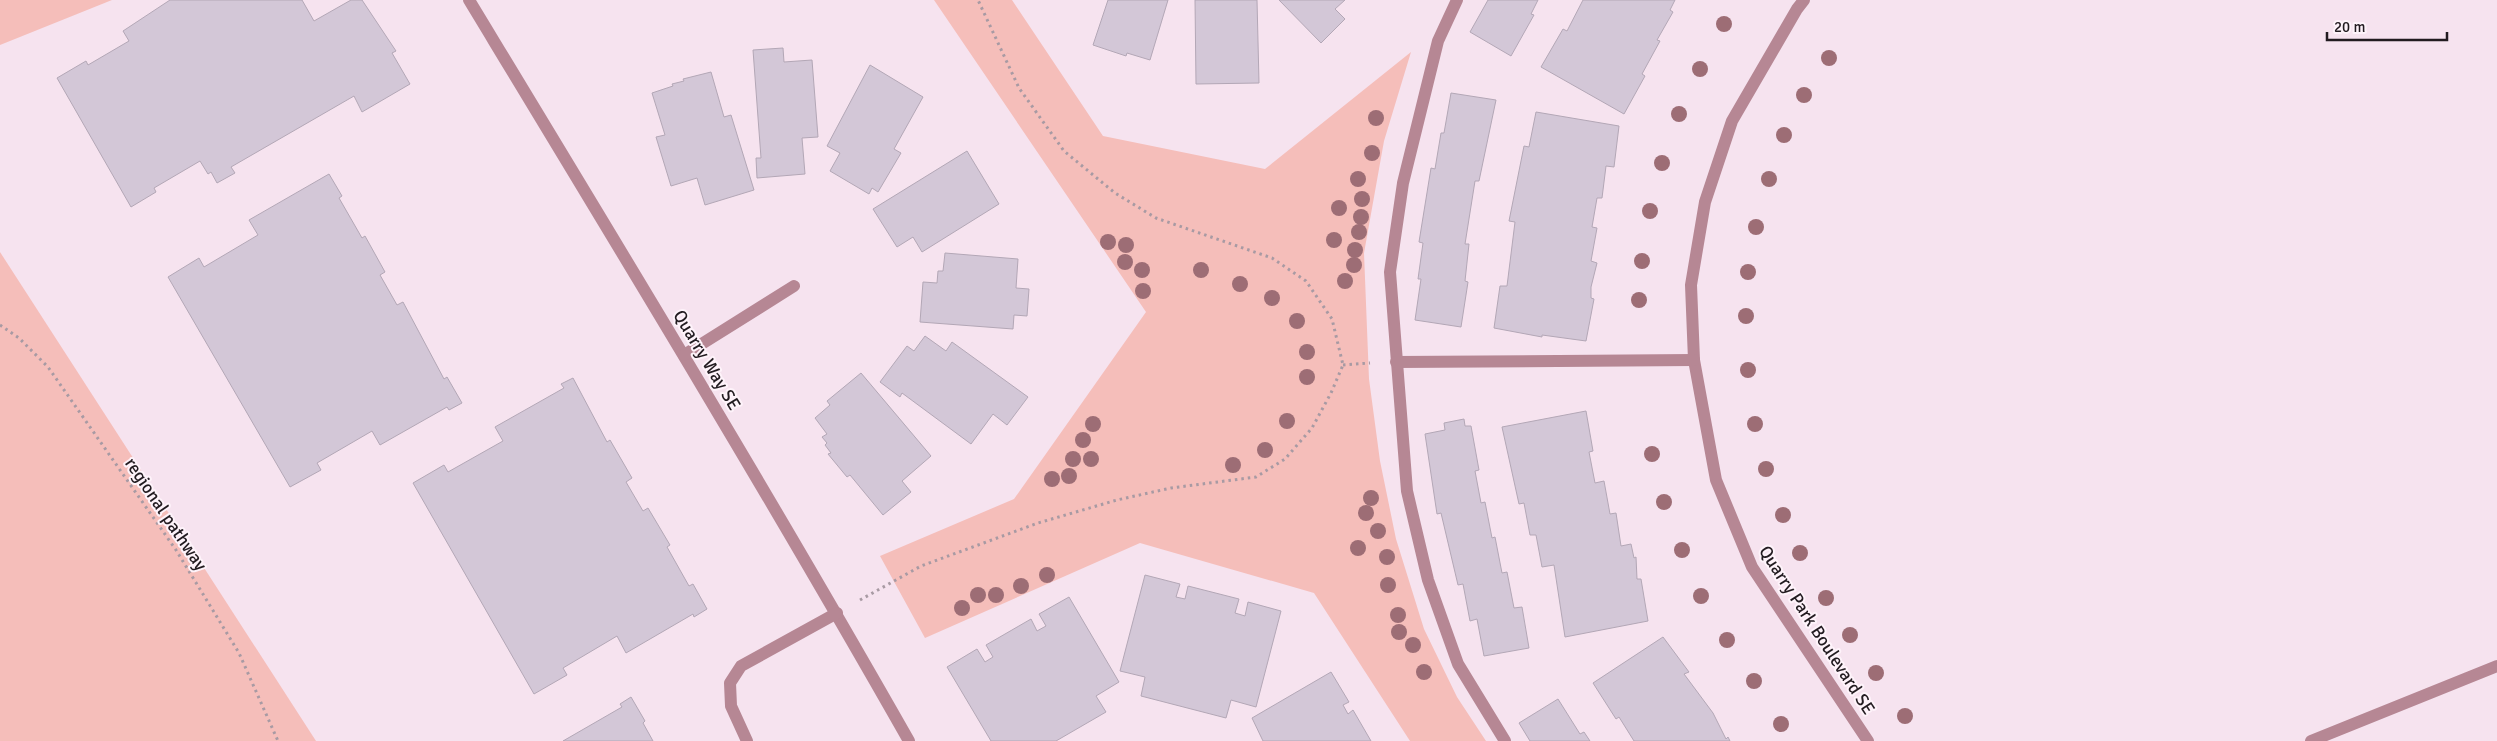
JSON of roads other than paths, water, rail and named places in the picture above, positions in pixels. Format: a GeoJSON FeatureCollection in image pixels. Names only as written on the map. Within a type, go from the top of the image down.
{"type":"FeatureCollection","features":[{"type":"Feature","properties":{"kind":"street","name":"Quarry Way SE"},"geometry":{"type":"LineString","coordinates":[[469,0],[684,355],[837,613],[909,741]]}},
{"type":"Feature","properties":{"kind":"street"},"geometry":{"type":"LineString","coordinates":[[1457,0],[1438,41],[1403,183],[1390,272],[1407,491],[1428,580],[1458,664],[1505,741]]}},
{"type":"Feature","properties":{"kind":"street","name":"Quarry Park Boulevard SE"},"geometry":{"type":"LineString","coordinates":[[1804,0],[1732,121],[1705,202],[1691,284],[1694,360],[1716,480],[1752,567],[1868,741]]}},
{"type":"Feature","properties":{"kind":"street"},"geometry":{"type":"LineString","coordinates":[[684,355],[794,286]]}},
{"type":"Feature","properties":{"kind":"street"},"geometry":{"type":"LineString","coordinates":[[1396,362],[1694,360]]}},
{"type":"Feature","properties":{"kind":"street"},"geometry":{"type":"LineString","coordinates":[[747,741],[731,706],[730,683],[741,666],[837,613]]}},
{"type":"Feature","properties":{"kind":"street"},"geometry":{"type":"LineString","coordinates":[[2311,741],[2497,666]]}}]}
